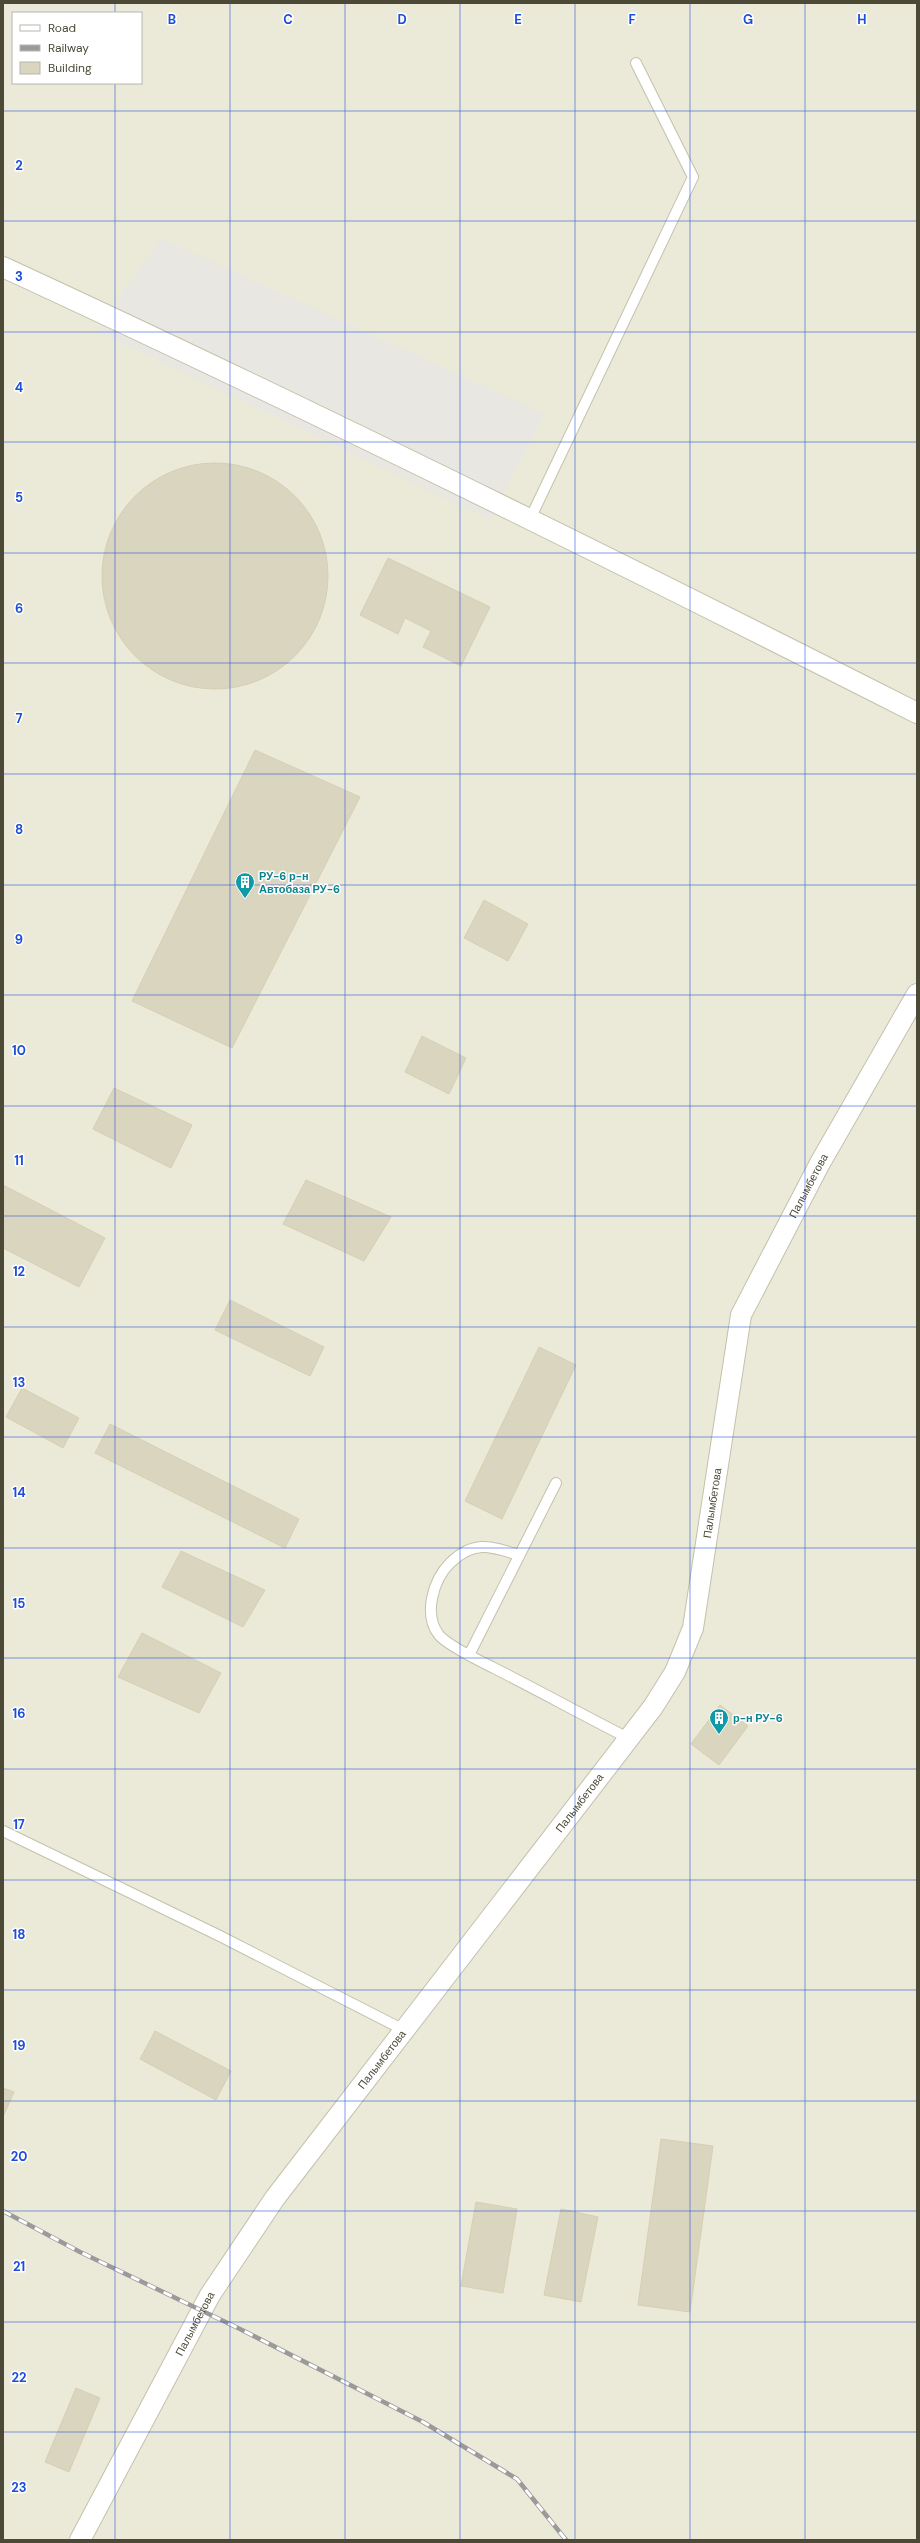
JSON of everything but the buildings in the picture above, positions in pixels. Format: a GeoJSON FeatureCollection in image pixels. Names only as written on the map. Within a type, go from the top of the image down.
{"type":"FeatureCollection","features":[{"type":"Feature","properties":{"kind":"street"},"geometry":{"type":"LineString","coordinates":[[3,267],[168,343],[610,557],[917,713]]}},
{"type":"Feature","properties":{"kind":"street","name":"Палымбетова"},"geometry":{"type":"LineString","coordinates":[[80,2540],[210,2295],[275,2198],[628,1738],[675,1672],[693,1628],[741,1315],[820,1164],[917,994]]}},
{"type":"Feature","properties":{"kind":"lane"},"geometry":{"type":"LineString","coordinates":[[530,519],[694,176],[636,63]]}},
{"type":"Feature","properties":{"kind":"lane"},"geometry":{"type":"LineString","coordinates":[[469,1655],[556,1482]]}},
{"type":"Feature","properties":{"kind":"lane"},"geometry":{"type":"LineString","coordinates":[[519,1555],[490,1546],[474,1547],[460,1554],[445,1568],[431,1603],[431,1620],[440,1636],[469,1655],[628,1738]]}},
{"type":"Feature","properties":{"kind":"lane"},"geometry":{"type":"LineString","coordinates":[[3,1831],[220,1936],[404,2030]]}},
{"type":"Feature","properties":{"kind":"shaded area"},"geometry":{"type":"Polygon","coordinates":[[[3,3],[917,3],[917,2540],[3,2540],[3,3]]]}},
{"type":"Feature","properties":{"kind":"shaded area"},"geometry":{"type":"Polygon","coordinates":[[[161,238],[544,414],[490,520],[97,331],[161,238]]]}},
{"type":"Feature","properties":{"kind":"railway"},"geometry":{"type":"LineString","coordinates":[[3,2211],[80,2252],[240,2329],[423,2422],[517,2479],[566,2540]]}},
{"type":"Feature","properties":{"kind":"place","name":"РУ-6 р-н Автобаза РУ-6"},"geometry":{"type":"Point","coordinates":[245,899]}},
{"type":"Feature","properties":{"kind":"place","name":"р-н РУ-6"},"geometry":{"type":"Point","coordinates":[719,1735]}}]}
